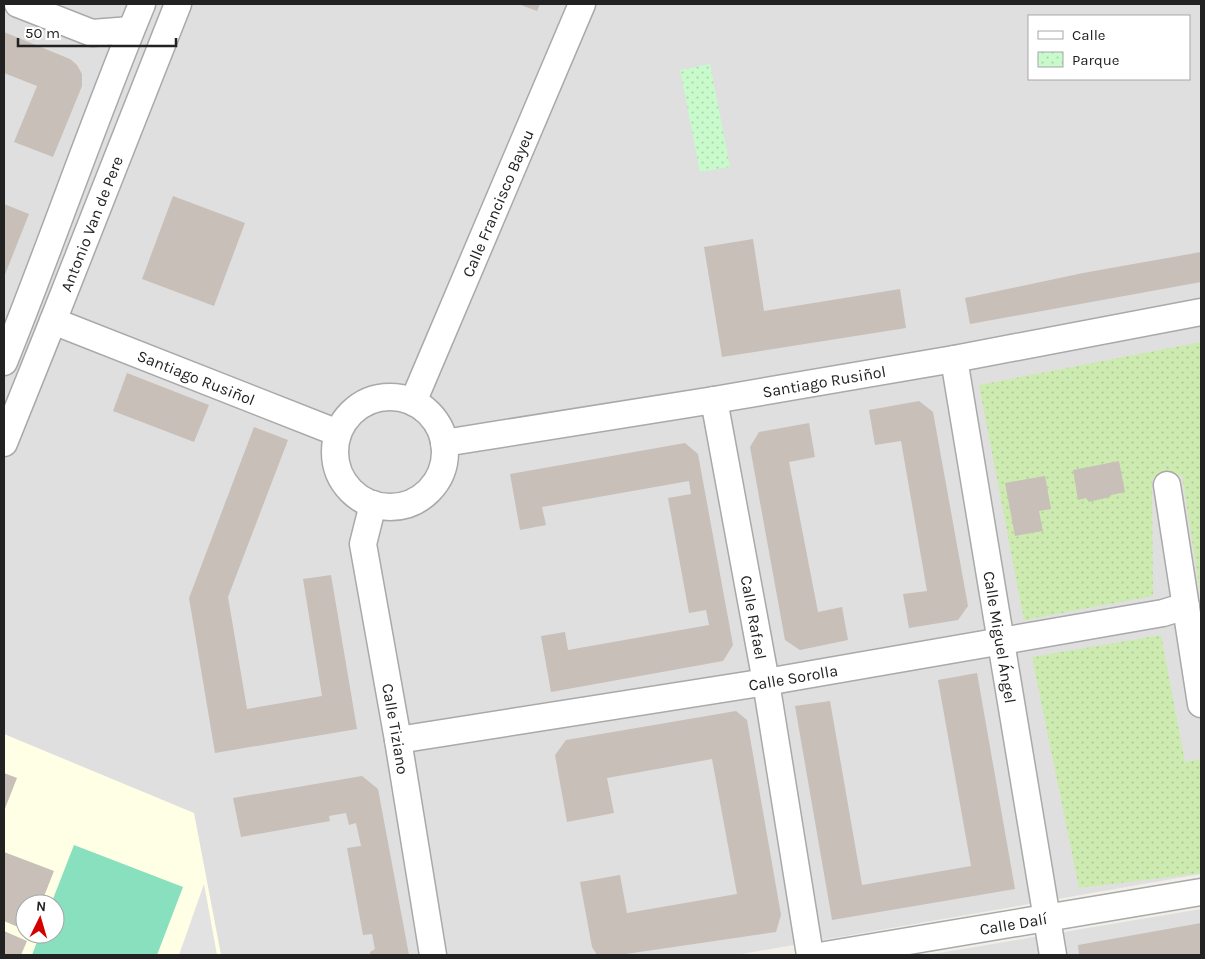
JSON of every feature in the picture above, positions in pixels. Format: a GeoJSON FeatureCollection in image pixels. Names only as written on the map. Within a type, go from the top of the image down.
{"type":"FeatureCollection","features":[{"type":"Feature","properties":{"kind":"street"},"geometry":{"type":"LineString","coordinates":[[18,4],[92,33],[131,30]]}},
{"type":"Feature","properties":{"kind":"street","name":"Antonio Van de Pere"},"geometry":{"type":"LineString","coordinates":[[4,362],[116,66],[142,4]]}},
{"type":"Feature","properties":{"kind":"street","name":"Antonio Van de Pere"},"geometry":{"type":"LineString","coordinates":[[4,443],[178,4]]}},
{"type":"Feature","properties":{"kind":"street","name":"Calle Francisco Bayeu"},"geometry":{"type":"LineString","coordinates":[[413,402],[582,4]]}},
{"type":"Feature","properties":{"kind":"street"},"geometry":{"type":"LineString","coordinates":[[92,33],[116,66]]}},
{"type":"Feature","properties":{"kind":"street","name":"Santiago Rusiñol"},"geometry":{"type":"LineString","coordinates":[[444,443],[954,359],[1201,312]]}},
{"type":"Feature","properties":{"kind":"street","name":"Santiago Rusiñol"},"geometry":{"type":"LineString","coordinates":[[53,320],[338,433]]}},
{"type":"Feature","properties":{"kind":"street","name":"Calle Miguel Ángel"},"geometry":{"type":"LineString","coordinates":[[954,359],[1053,955]]}},
{"type":"Feature","properties":{"kind":"street"},"geometry":{"type":"LineString","coordinates":[[395,397],[413,402],[428,412],[439,426],[444,443],[444,461],[438,478],[428,492],[413,502],[395,507],[378,506],[361,500],[347,488],[338,472],[334,454],[338,433],[346,419],[359,406],[376,399],[395,397]]}},
{"type":"Feature","properties":{"kind":"street","name":"Calle Rafael"},"geometry":{"type":"LineString","coordinates":[[714,400],[766,682],[810,955]]}},
{"type":"Feature","properties":{"kind":"street"},"geometry":{"type":"LineString","coordinates":[[1167,484],[1201,704]]}},
{"type":"Feature","properties":{"kind":"street","name":"Calle Tiziano"},"geometry":{"type":"LineString","coordinates":[[372,504],[363,544],[398,740],[433,955]]}},
{"type":"Feature","properties":{"kind":"street","name":"Calle Sorolla"},"geometry":{"type":"LineString","coordinates":[[398,740],[766,682],[1163,613],[1186,606]]}},
{"type":"Feature","properties":{"kind":"street","name":"Calle Dalí"},"geometry":{"type":"LineString","coordinates":[[825,955],[1201,892]]}},
{"type":"Feature","properties":{"kind":"shaded area"},"geometry":{"type":"Polygon","coordinates":[[[4,4],[1201,4],[1201,874],[736,955],[4,955],[4,4]]]}},
{"type":"Feature","properties":{"kind":"shaded area"},"geometry":{"type":"Polygon","coordinates":[[[4,734],[194,813],[221,955],[4,955],[4,734]]]}},
{"type":"Feature","properties":{"kind":"shaded area"},"geometry":{"type":"Polygon","coordinates":[[[204,884],[217,955],[179,955],[204,884]]]}},
{"type":"Feature","properties":{"kind":"shaded area"},"geometry":{"type":"Polygon","coordinates":[[[1201,909],[1201,955],[927,955],[1201,909]]]}},
{"type":"Feature","properties":{"kind":"green space"},"geometry":{"type":"Polygon","coordinates":[[[710,64],[730,167],[700,172],[680,70],[710,64]]]}},
{"type":"Feature","properties":{"kind":"green space"},"geometry":{"type":"Polygon","coordinates":[[[1201,342],[1201,599],[1182,475],[1152,479],[1153,596],[1024,620],[979,385],[1201,342]]]}},
{"type":"Feature","properties":{"kind":"green space"},"geometry":{"type":"Polygon","coordinates":[[[1161,635],[1185,762],[1201,759],[1201,873],[1079,888],[1032,657],[1161,635]]]}},
{"type":"Feature","properties":{"kind":"green space"},"geometry":{"type":"Polygon","coordinates":[[[74,845],[183,887],[157,955],[32,955],[36,944],[65,944],[65,894],[55,894],[74,845]]]}},
{"type":"Feature","properties":{"kind":"building"},"geometry":{"type":"Polygon","coordinates":[[[518,4],[540,4],[537,11],[518,4]]]}},
{"type":"Feature","properties":{"kind":"building"},"geometry":{"type":"Polygon","coordinates":[[[4,32],[70,59],[77,65],[82,74],[82,86],[53,157],[14,142],[37,86],[4,73],[4,32]]]}},
{"type":"Feature","properties":{"kind":"building"},"geometry":{"type":"Polygon","coordinates":[[[173,196],[245,223],[214,306],[142,279],[173,196]]]}},
{"type":"Feature","properties":{"kind":"building"},"geometry":{"type":"Polygon","coordinates":[[[4,204],[29,214],[4,277],[4,204]]]}},
{"type":"Feature","properties":{"kind":"building"},"geometry":{"type":"Polygon","coordinates":[[[753,239],[764,311],[900,289],[906,328],[722,357],[704,247],[753,239]]]}},
{"type":"Feature","properties":{"kind":"building"},"geometry":{"type":"Polygon","coordinates":[[[1201,252],[1201,282],[970,324],[965,298],[1083,273],[1201,252]]]}},
{"type":"Feature","properties":{"kind":"building"},"geometry":{"type":"Polygon","coordinates":[[[127,373],[209,405],[194,442],[113,411],[127,373]]]}},
{"type":"Feature","properties":{"kind":"building"},"geometry":{"type":"Polygon","coordinates":[[[919,401],[933,412],[968,606],[958,620],[909,628],[903,594],[927,591],[901,441],[875,445],[869,410],[919,401]]]}},
{"type":"Feature","properties":{"kind":"building"},"geometry":{"type":"Polygon","coordinates":[[[809,423],[815,457],[789,462],[818,612],[842,607],[848,640],[800,650],[785,640],[750,447],[759,432],[809,423]]]}},
{"type":"Feature","properties":{"kind":"building"},"geometry":{"type":"Polygon","coordinates":[[[254,427],[288,440],[228,597],[247,709],[322,696],[303,579],[331,575],[357,729],[215,753],[189,598],[254,427]]]}},
{"type":"Feature","properties":{"kind":"building"},"geometry":{"type":"Polygon","coordinates":[[[685,443],[698,454],[733,645],[723,661],[551,692],[541,636],[565,632],[568,650],[709,625],[706,610],[689,613],[668,498],[691,494],[689,481],[542,507],[546,525],[520,530],[510,474],[685,443]]]}},
{"type":"Feature","properties":{"kind":"building"},"geometry":{"type":"Polygon","coordinates":[[[1119,461],[1125,492],[1089,502],[1086,498],[1078,500],[1073,470],[1119,461]]]}},
{"type":"Feature","properties":{"kind":"building"},"geometry":{"type":"Polygon","coordinates":[[[1045,476],[1051,509],[1039,511],[1043,531],[1015,536],[1005,483],[1045,476]]]}},
{"type":"Feature","properties":{"kind":"building"},"geometry":{"type":"Polygon","coordinates":[[[977,673],[1015,889],[832,920],[795,706],[830,701],[862,885],[971,866],[938,680],[977,673]]]}},
{"type":"Feature","properties":{"kind":"building"},"geometry":{"type":"Polygon","coordinates":[[[736,711],[747,720],[781,915],[776,932],[619,955],[597,955],[592,947],[580,882],[620,875],[627,913],[737,894],[712,759],[607,778],[614,813],[567,822],[555,755],[566,740],[736,711]]]}},
{"type":"Feature","properties":{"kind":"building"},"geometry":{"type":"Polygon","coordinates":[[[4,773],[17,778],[4,811],[4,773]]]}},
{"type":"Feature","properties":{"kind":"building"},"geometry":{"type":"Polygon","coordinates":[[[362,776],[378,789],[409,955],[370,955],[370,952],[375,949],[372,934],[363,935],[347,848],[361,846],[356,823],[349,825],[346,813],[329,816],[330,821],[241,837],[233,798],[362,776]]]}},
{"type":"Feature","properties":{"kind":"building"},"geometry":{"type":"Polygon","coordinates":[[[4,852],[54,871],[45,894],[15,894],[15,926],[4,921],[4,852]]]}},
{"type":"Feature","properties":{"kind":"building"},"geometry":{"type":"Polygon","coordinates":[[[1201,923],[1201,955],[1079,955],[1078,945],[1201,923]]]}},
{"type":"Feature","properties":{"kind":"building"},"geometry":{"type":"Polygon","coordinates":[[[4,931],[15,936],[15,944],[26,944],[21,955],[4,955],[4,931]]]}}]}
